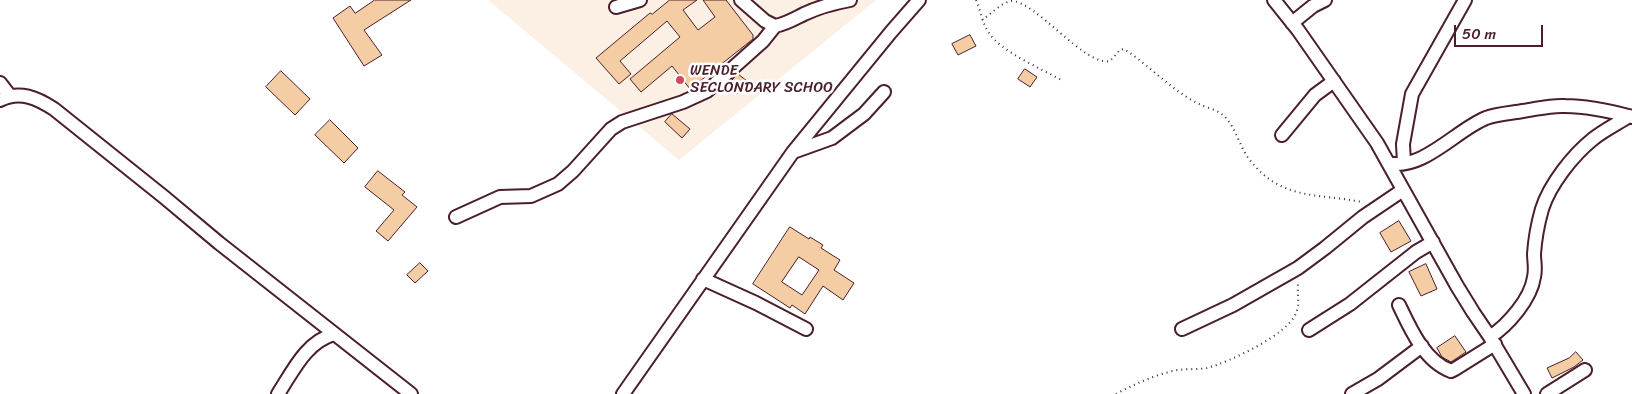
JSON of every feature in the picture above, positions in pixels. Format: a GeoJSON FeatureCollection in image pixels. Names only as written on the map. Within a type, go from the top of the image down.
{"type":"FeatureCollection","features":[{"type":"Feature","properties":{"kind":"street"},"geometry":{"type":"LineString","coordinates":[[616,7],[640,0]]}},
{"type":"Feature","properties":{"kind":"street"},"geometry":{"type":"LineString","coordinates":[[741,0],[765,21],[775,26]]}},
{"type":"Feature","properties":{"kind":"street"},"geometry":{"type":"LineString","coordinates":[[456,217],[500,197],[530,196],[558,184],[573,171],[611,129],[622,122],[683,102],[707,91],[756,47],[775,26],[788,23],[803,14],[830,4],[850,0]]}},
{"type":"Feature","properties":{"kind":"street"},"geometry":{"type":"LineString","coordinates":[[623,394],[793,152],[919,0]]}},
{"type":"Feature","properties":{"kind":"street"},"geometry":{"type":"LineString","coordinates":[[1274,0],[1371,135],[1473,312],[1493,341],[1524,394]]}},
{"type":"Feature","properties":{"kind":"street"},"geometry":{"type":"LineString","coordinates":[[1292,23],[1313,6],[1325,0]]}},
{"type":"Feature","properties":{"kind":"street"},"geometry":{"type":"LineString","coordinates":[[1404,164],[1403,144],[1412,94],[1465,0]]}},
{"type":"Feature","properties":{"kind":"street"},"geometry":{"type":"LineString","coordinates":[[1282,135],[1315,95],[1334,81]]}},
{"type":"Feature","properties":{"kind":"street"},"geometry":{"type":"LineString","coordinates":[[0,83],[5,98],[16,94],[40,100],[54,109],[410,394]]}},
{"type":"Feature","properties":{"kind":"street"},"geometry":{"type":"LineString","coordinates":[[793,152],[832,138],[864,114],[884,92]]}},
{"type":"Feature","properties":{"kind":"street"},"geometry":{"type":"LineString","coordinates":[[1388,163],[1394,165],[1404,164],[1420,159],[1486,118],[1563,105],[1600,109],[1630,117]]}},
{"type":"Feature","properties":{"kind":"street"},"geometry":{"type":"LineString","coordinates":[[1399,304],[1422,346],[1437,363],[1451,371],[1493,341],[1527,298],[1532,287],[1535,276],[1536,239],[1542,208],[1559,176],[1593,139],[1630,117]]}},
{"type":"Feature","properties":{"kind":"street"},"geometry":{"type":"LineString","coordinates":[[1182,329],[1233,305],[1298,268],[1363,217],[1403,190]]}},
{"type":"Feature","properties":{"kind":"street"},"geometry":{"type":"LineString","coordinates":[[1309,330],[1350,304],[1416,252],[1433,242]]}},
{"type":"Feature","properties":{"kind":"street"},"geometry":{"type":"LineString","coordinates":[[702,279],[756,303],[806,329]]}},
{"type":"Feature","properties":{"kind":"street"},"geometry":{"type":"LineString","coordinates":[[278,394],[314,344],[334,334]]}},
{"type":"Feature","properties":{"kind":"street"},"geometry":{"type":"LineString","coordinates":[[1352,394],[1378,379],[1422,346]]}},
{"type":"Feature","properties":{"kind":"street"},"geometry":{"type":"LineString","coordinates":[[1547,394],[1585,370]]}},
{"type":"Feature","properties":{"kind":"path"},"geometry":{"type":"LineString","coordinates":[[976,0],[982,20],[993,39],[1061,80]]}},
{"type":"Feature","properties":{"kind":"path"},"geometry":{"type":"LineString","coordinates":[[982,20],[1010,1],[1022,2],[1057,28],[1079,48],[1100,61],[1110,61],[1120,50],[1124,49],[1198,103],[1224,116],[1230,122],[1248,158],[1259,170],[1288,190],[1305,195],[1357,201],[1378,207]]}},
{"type":"Feature","properties":{"kind":"path"},"geometry":{"type":"LineString","coordinates":[[1116,394],[1140,382],[1172,371],[1206,368],[1222,363],[1248,352],[1289,325],[1296,314],[1298,304],[1298,268]]}},
{"type":"Feature","properties":{"kind":"shaded area","name":"WENDE SECLONDARY SCHOO"},"geometry":{"type":"Polygon","coordinates":[[[488,0],[876,0],[679,160],[488,0]]]}},
{"type":"Feature","properties":{"kind":"building"},"geometry":{"type":"Polygon","coordinates":[[[375,0],[411,0],[364,30],[382,55],[364,66],[333,18],[350,6],[355,13],[375,0]]]}},
{"type":"Feature","properties":{"kind":"building"},"geometry":{"type":"Polygon","coordinates":[[[670,0],[697,0],[683,10],[698,30],[715,17],[703,0],[726,0],[753,35],[753,39],[690,89],[672,66],[641,92],[630,79],[680,37],[667,21],[620,61],[631,74],[619,84],[596,58],[650,13],[652,14],[670,0]]]}},
{"type":"Feature","properties":{"kind":"building"},"geometry":{"type":"Polygon","coordinates":[[[970,35],[976,46],[958,55],[952,44],[970,35]]]}},
{"type":"Feature","properties":{"kind":"building"},"geometry":{"type":"Polygon","coordinates":[[[1025,69],[1037,77],[1030,87],[1018,79],[1025,69]]]}},
{"type":"Feature","properties":{"kind":"building"},"geometry":{"type":"Polygon","coordinates":[[[281,71],[310,99],[295,115],[266,87],[281,71]]]}},
{"type":"Feature","properties":{"kind":"building"},"geometry":{"type":"Polygon","coordinates":[[[738,74],[747,81],[737,94],[727,86],[738,74]]]}},
{"type":"Feature","properties":{"kind":"building"},"geometry":{"type":"Polygon","coordinates":[[[672,114],[690,129],[682,138],[665,122],[672,114]]]}},
{"type":"Feature","properties":{"kind":"building"},"geometry":{"type":"Polygon","coordinates":[[[330,120],[358,148],[344,163],[315,135],[330,120]]]}},
{"type":"Feature","properties":{"kind":"building"},"geometry":{"type":"Polygon","coordinates":[[[378,171],[405,192],[402,195],[417,207],[388,241],[376,231],[394,210],[365,187],[378,171]]]}},
{"type":"Feature","properties":{"kind":"building"},"geometry":{"type":"Polygon","coordinates":[[[1399,221],[1411,241],[1391,252],[1380,233],[1399,221]]]}},
{"type":"Feature","properties":{"kind":"building"},"geometry":{"type":"Polygon","coordinates":[[[790,227],[823,245],[821,248],[840,260],[834,270],[854,283],[843,300],[823,286],[805,314],[792,305],[790,308],[753,284],[790,227]],[[799,257],[782,282],[802,295],[819,270],[799,257]]]}},
{"type":"Feature","properties":{"kind":"building"},"geometry":{"type":"Polygon","coordinates":[[[420,263],[428,271],[415,283],[407,275],[420,263]]]}},
{"type":"Feature","properties":{"kind":"building"},"geometry":{"type":"Polygon","coordinates":[[[1426,264],[1437,289],[1421,296],[1409,272],[1426,264]]]}},
{"type":"Feature","properties":{"kind":"building"},"geometry":{"type":"Polygon","coordinates":[[[1455,336],[1466,352],[1451,362],[1442,357],[1437,348],[1455,336]]]}},
{"type":"Feature","properties":{"kind":"building"},"geometry":{"type":"Polygon","coordinates":[[[1576,352],[1583,360],[1574,367],[1552,378],[1547,368],[1569,358],[1576,352]]]}},
{"type":"Feature","properties":{"kind":"place","name":"WENDE SECLONDARY SCHOO"},"geometry":{"type":"Point","coordinates":[680,80]}}]}
